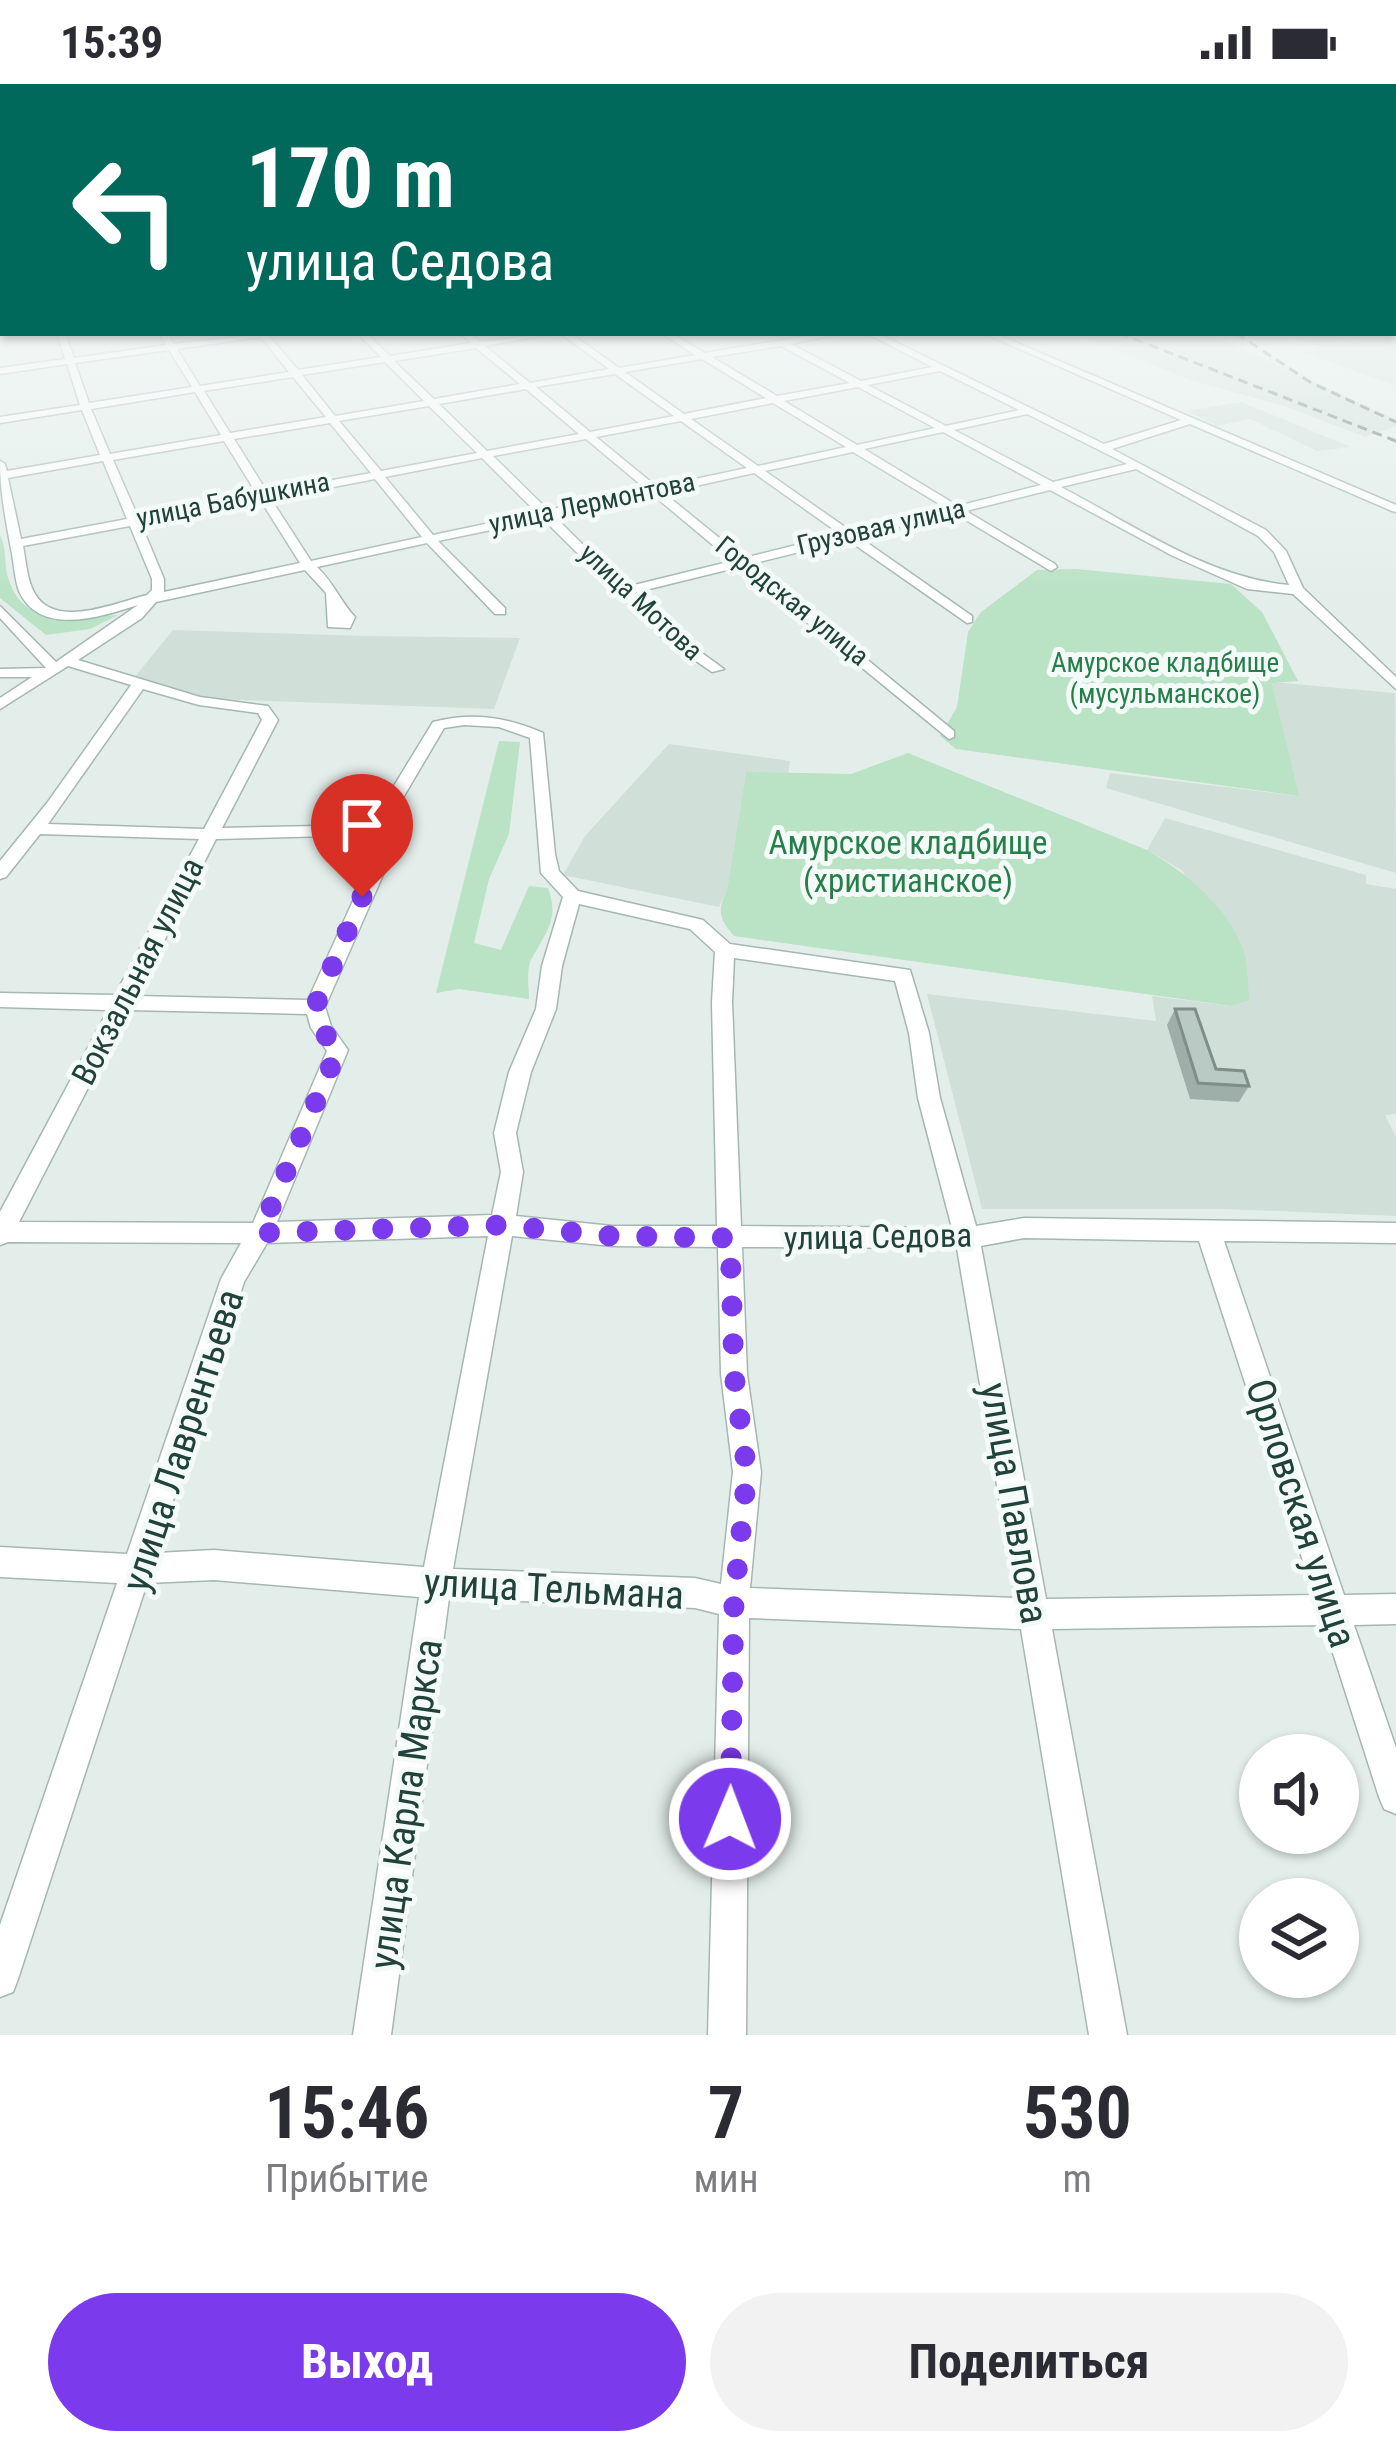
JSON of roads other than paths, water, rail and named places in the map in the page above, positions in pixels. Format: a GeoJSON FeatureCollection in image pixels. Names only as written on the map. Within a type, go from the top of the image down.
{"type":"FeatureCollection","features":[{"type":"Feature","properties":{"kind":"street"},"geometry":{"type":"LineString","coordinates":[[0,420],[54,411]]}},
{"type":"Feature","properties":{"kind":"street"},"geometry":{"type":"LineString","coordinates":[[0,705],[156,597],[158,579],[87,411]]}},
{"type":"Feature","properties":{"kind":"street"},"geometry":{"type":"LineString","coordinates":[[210,411],[306,563],[334,589],[337,606]]}},
{"type":"Feature","properties":{"kind":"street"},"geometry":{"type":"LineString","coordinates":[[326,411],[448,562],[500,610]]}},
{"type":"Feature","properties":{"kind":"street"},"geometry":{"type":"LineString","coordinates":[[19,543],[2,469],[108,457],[375,411]]}},
{"type":"Feature","properties":{"kind":"street","name":"улица Мотова"},"geometry":{"type":"LineString","coordinates":[[441,411],[680,645],[717,669]]}},
{"type":"Feature","properties":{"kind":"street","name":"Городская улица"},"geometry":{"type":"LineString","coordinates":[[561,411],[949,734]]}},
{"type":"Feature","properties":{"kind":"street"},"geometry":{"type":"LineString","coordinates":[[674,411],[967,619]]}},
{"type":"Feature","properties":{"kind":"street","name":"улица Бабушкина"},"geometry":{"type":"LineString","coordinates":[[19,543],[708,411]]}},
{"type":"Feature","properties":{"kind":"street"},"geometry":{"type":"LineString","coordinates":[[792,411],[1051,567]]}},
{"type":"Feature","properties":{"kind":"street"},"geometry":{"type":"LineString","coordinates":[[907,411],[1210,569],[1252,586],[1297,590]]}},
{"type":"Feature","properties":{"kind":"street"},"geometry":{"type":"LineString","coordinates":[[1029,411],[1262,533],[1280,551],[1297,590],[1396,685]]}},
{"type":"Feature","properties":{"kind":"street","name":"улица Лермонтова"},"geometry":{"type":"LineString","coordinates":[[19,543],[26,592],[34,605],[47,614],[76,616],[430,536],[1029,411]]}},
{"type":"Feature","properties":{"kind":"street"},"geometry":{"type":"LineString","coordinates":[[1164,411],[1396,509]]}},
{"type":"Feature","properties":{"kind":"street"},"geometry":{"type":"LineString","coordinates":[[1103,448],[1189,422]]}},
{"type":"Feature","properties":{"kind":"street","name":"Грузовая улица"},"geometry":{"type":"LineString","coordinates":[[625,591],[1137,465]]}},
{"type":"Feature","properties":{"kind":"street"},"geometry":{"type":"LineString","coordinates":[[0,610],[55,667]]}},
{"type":"Feature","properties":{"kind":"street"},"geometry":{"type":"LineString","coordinates":[[0,673],[55,667],[138,686],[0,873]]}},
{"type":"Feature","properties":{"kind":"street","name":"Вокзальная улица"},"geometry":{"type":"LineString","coordinates":[[0,1233],[270,719],[263,709],[203,702],[138,686]]}},
{"type":"Feature","properties":{"kind":"street"},"geometry":{"type":"LineString","coordinates":[[0,1000],[124,999],[315,1007],[381,859],[376,830],[438,725],[460,719],[494,720],[538,736],[550,873],[572,896],[696,924],[725,950],[722,1002],[734,1374],[747,1472],[734,1602],[727,2035]]}},
{"type":"Feature","properties":{"kind":"street"},"geometry":{"type":"LineString","coordinates":[[34,830],[208,834],[376,830]]}},
{"type":"Feature","properties":{"kind":"street","name":"улица Карла Маркса"},"geometry":{"type":"LineString","coordinates":[[372,2035],[436,1583],[512,1172],[505,1133],[520,1072],[546,1009],[552,966],[572,896]]}},
{"type":"Feature","properties":{"kind":"street","name":"улица Павлова"},"geometry":{"type":"LineString","coordinates":[[725,950],[903,975],[920,1033],[929,1098],[967,1238],[1108,2035]]}},
{"type":"Feature","properties":{"kind":"street","name":"улица Лаврентьева"},"geometry":{"type":"LineString","coordinates":[[0,1979],[233,1279],[260,1233],[338,1050],[320,1028],[315,1007]]}},
{"type":"Feature","properties":{"kind":"street","name":"улица Седова"},"geometry":{"type":"LineString","coordinates":[[0,1233],[260,1233],[500,1225],[612,1236],[730,1238],[967,1238],[1024,1228],[1396,1233]]}},
{"type":"Feature","properties":{"kind":"street","name":"Орловская улица"},"geometry":{"type":"LineString","coordinates":[[1208,1230],[1396,1797]]}},
{"type":"Feature","properties":{"kind":"street","name":"улица Тельмана"},"geometry":{"type":"LineString","coordinates":[[0,1562],[139,1569],[214,1565],[436,1583],[695,1593],[734,1602],[1035,1614],[1396,1610]]}},
{"type":"Feature","properties":{"kind":"railway"},"geometry":{"type":"LineString","coordinates":[[1319,411],[1396,441]]}},
{"type":"Feature","properties":{"kind":"railway"},"geometry":{"type":"LineString","coordinates":[[1372,411],[1396,422]]}},
{"type":"Feature","properties":{"kind":"park label","name":"Амурское кладбище (мусульманское)"},"geometry":{"type":"Point","coordinates":[1165,678]}},
{"type":"Feature","properties":{"kind":"park label","name":"Амурское кладбище (христианское)"},"geometry":{"type":"Point","coordinates":[908,861]}}]}
